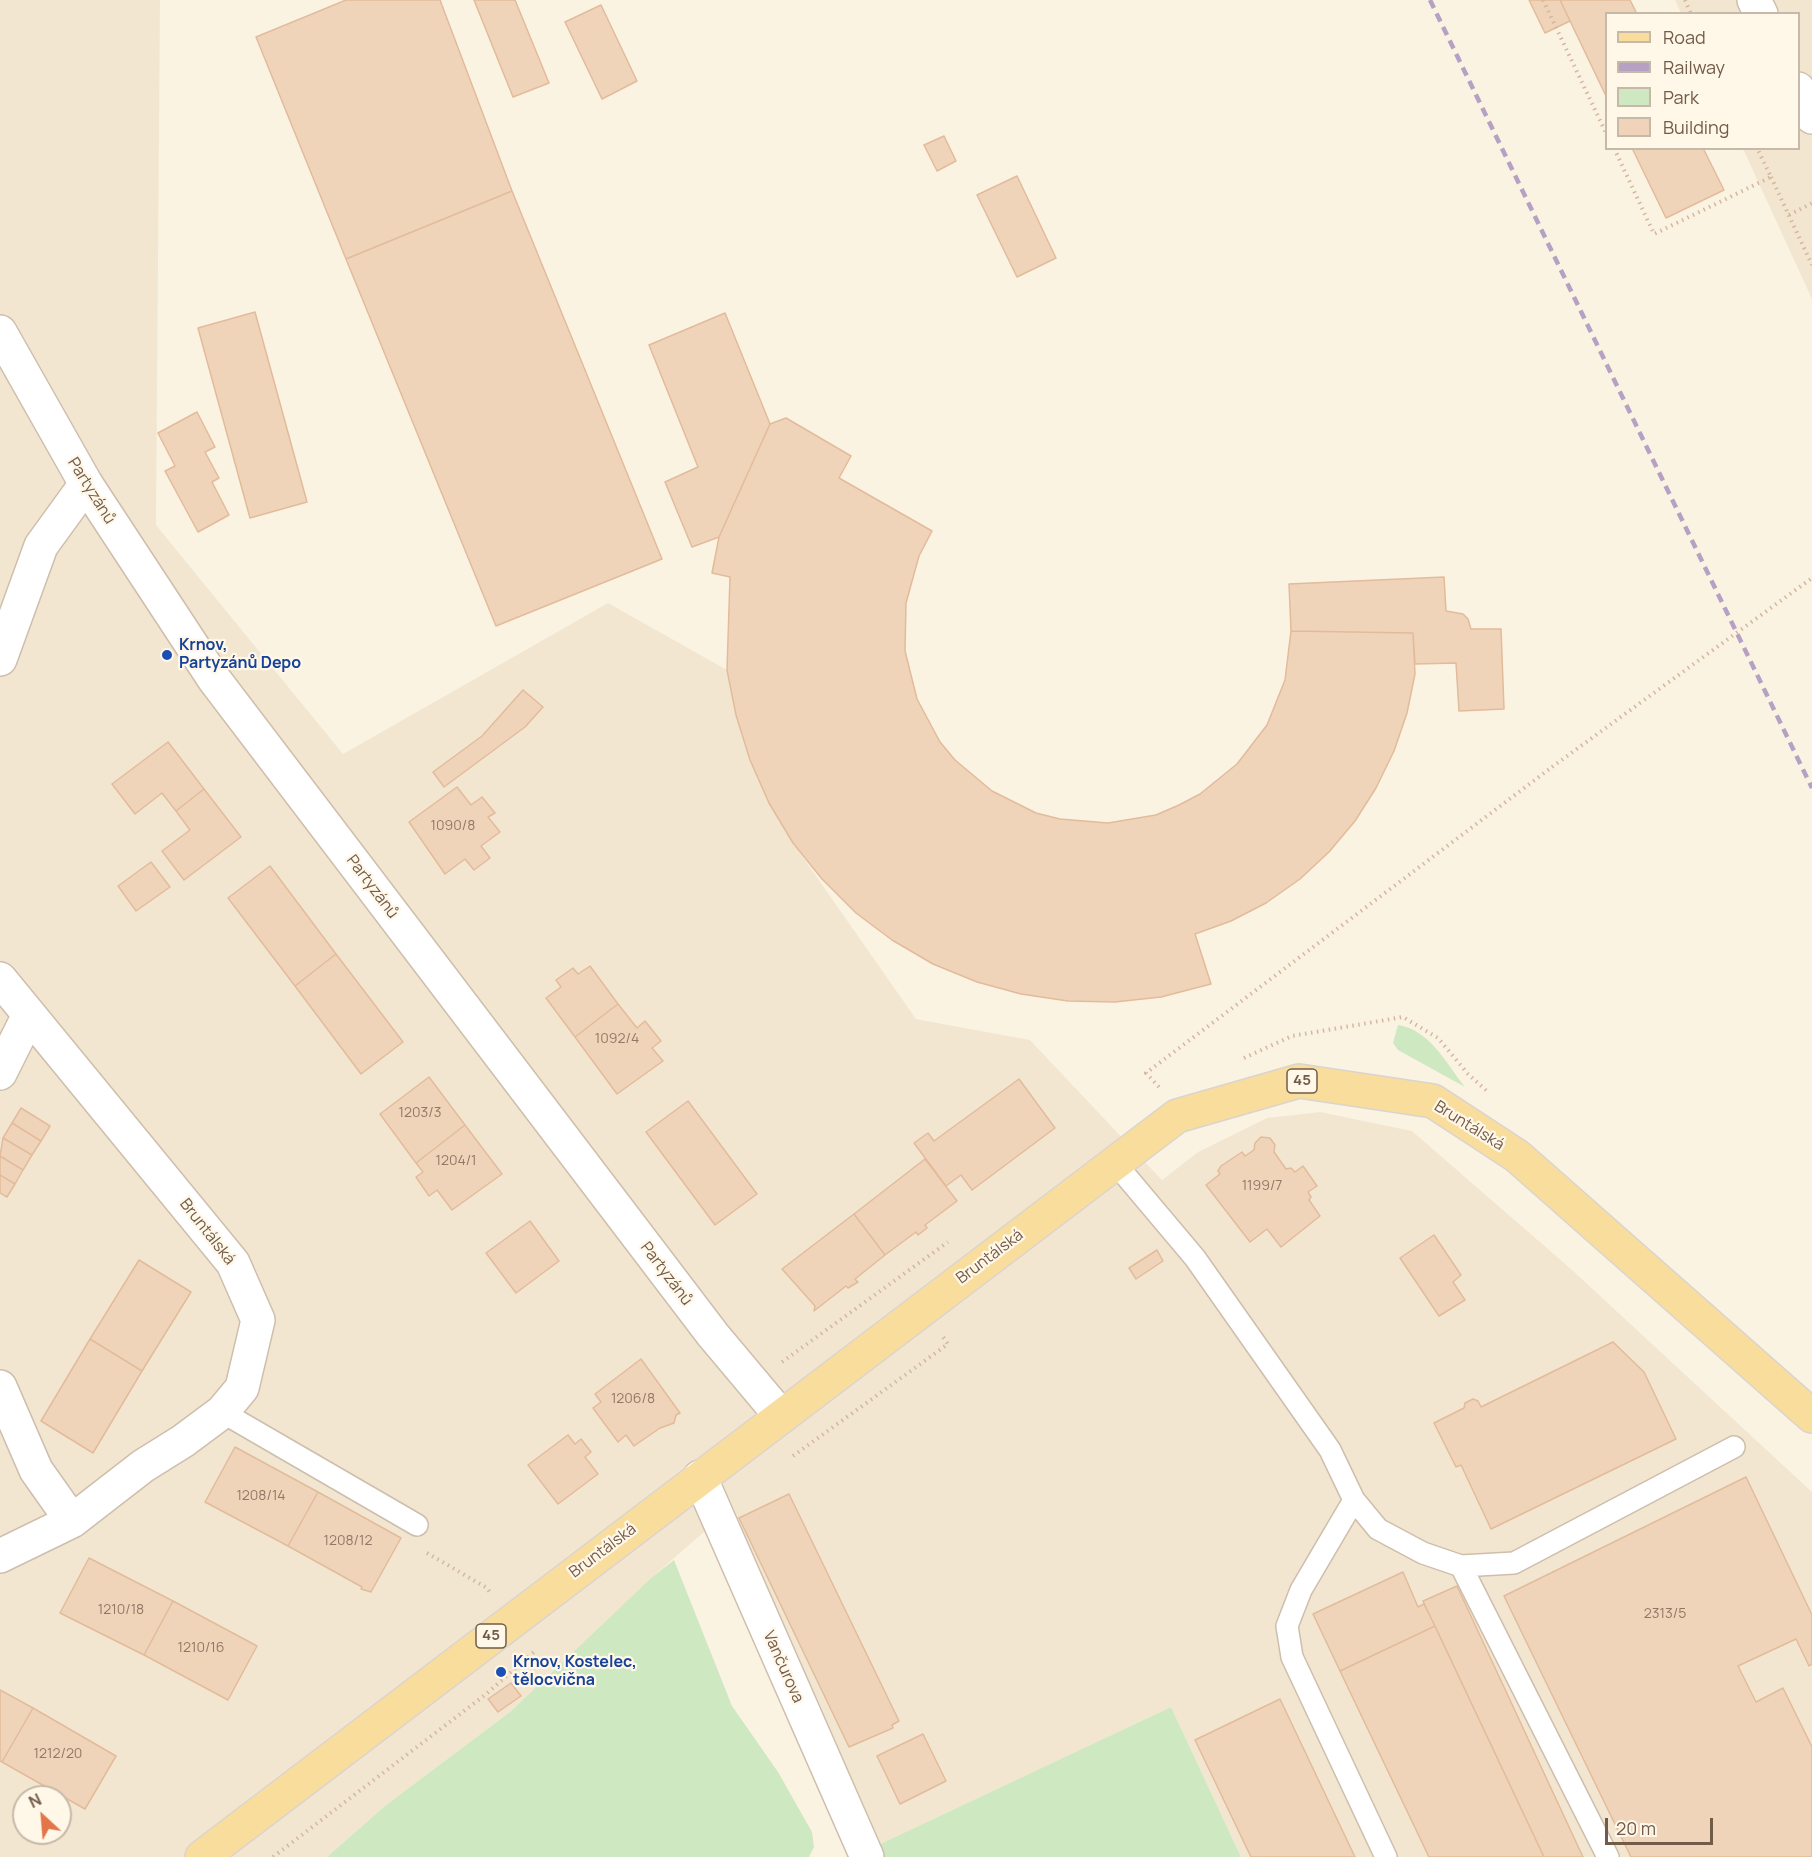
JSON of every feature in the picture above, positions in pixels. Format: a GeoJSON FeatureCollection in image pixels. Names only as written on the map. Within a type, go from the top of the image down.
{"type":"FeatureCollection","features":[{"type":"Feature","properties":{"kind":"main road","name":"Bruntálská"},"geometry":{"type":"LineString","coordinates":[[202,1857],[1177,1116],[1299,1081],[1433,1101],[1517,1156],[1812,1416]]}},
{"type":"Feature","properties":{"kind":"street"},"geometry":{"type":"LineString","coordinates":[[1800,93],[1812,117]]}},
{"type":"Feature","properties":{"kind":"street","name":"Partyzánů"},"geometry":{"type":"LineString","coordinates":[[0,332],[86,484],[214,679],[713,1335],[781,1416]]}},
{"type":"Feature","properties":{"kind":"street"},"geometry":{"type":"LineString","coordinates":[[0,659],[41,546],[86,484]]}},
{"type":"Feature","properties":{"kind":"street","name":"Bruntálská"},"geometry":{"type":"LineString","coordinates":[[0,980],[233,1263],[258,1320],[242,1388],[222,1412],[142,1466],[72,1521],[0,1556]]}},
{"type":"Feature","properties":{"kind":"street"},"geometry":{"type":"LineString","coordinates":[[0,1073],[29,1015]]}},
{"type":"Feature","properties":{"kind":"street"},"geometry":{"type":"LineString","coordinates":[[0,1387],[36,1470],[72,1521]]}},
{"type":"Feature","properties":{"kind":"street","name":"Vančurova"},"geometry":{"type":"LineString","coordinates":[[700,1477],[867,1857]]}},
{"type":"Feature","properties":{"kind":"lane"},"geometry":{"type":"LineString","coordinates":[[1115,1163],[1195,1258],[1330,1449],[1354,1500],[1378,1529],[1423,1553],[1461,1566],[1514,1563],[1734,1447]]}},
{"type":"Feature","properties":{"kind":"lane"},"geometry":{"type":"LineString","coordinates":[[222,1412],[417,1526]]}},
{"type":"Feature","properties":{"kind":"lane"},"geometry":{"type":"LineString","coordinates":[[1354,1500],[1301,1590],[1287,1626],[1292,1657],[1386,1857]]}},
{"type":"Feature","properties":{"kind":"lane"},"geometry":{"type":"LineString","coordinates":[[1461,1566],[1608,1857]]}},
{"type":"Feature","properties":{"kind":"path"},"geometry":{"type":"LineString","coordinates":[[1543,0],[1605,131]]}},
{"type":"Feature","properties":{"kind":"path"},"geometry":{"type":"LineString","coordinates":[[1615,150],[1654,234],[1771,177]]}},
{"type":"Feature","properties":{"kind":"path"},"geometry":{"type":"LineString","coordinates":[[1758,150],[1812,265]]}},
{"type":"Feature","properties":{"kind":"path"},"geometry":{"type":"LineString","coordinates":[[1789,215],[1812,203]]}},
{"type":"Feature","properties":{"kind":"path"},"geometry":{"type":"LineString","coordinates":[[1166,1094],[1146,1073],[1552,767],[1812,578]]}},
{"type":"Feature","properties":{"kind":"path"},"geometry":{"type":"LineString","coordinates":[[754,1383],[899,1275]]}},
{"type":"Feature","properties":{"kind":"path"},"geometry":{"type":"LineString","coordinates":[[273,1857],[485,1695],[534,1652],[511,1620]]}},
{"type":"Feature","properties":{"kind":"shaded area"},"geometry":{"type":"Polygon","coordinates":[[[0,0],[160,0],[156,525],[343,754],[608,603],[727,670],[736,715],[750,760],[769,803],[793,843],[916,1019],[1030,1040],[1162,1180],[1198,1152],[1267,1118],[1320,1112],[1412,1131],[1571,1269],[1812,1492],[1812,1857],[1241,1857],[1171,1707],[876,1846],[833,1760],[733,1507],[651,1578],[510,1712],[386,1805],[327,1857],[0,1857],[0,0]]]}},
{"type":"Feature","properties":{"kind":"shaded area"},"geometry":{"type":"Polygon","coordinates":[[[1675,0],[1812,0],[1812,299],[1743,150],[1800,150],[1800,12],[1681,12],[1675,0]]]}},
{"type":"Feature","properties":{"kind":"green space"},"geometry":{"type":"Polygon","coordinates":[[[1398,1025],[1419,1033],[1428,1040],[1465,1087],[1398,1050],[1393,1043],[1398,1025]]]}},
{"type":"Feature","properties":{"kind":"green space"},"geometry":{"type":"Polygon","coordinates":[[[674,1560],[732,1706],[778,1772],[812,1832],[814,1847],[809,1857],[327,1857],[386,1805],[510,1712],[651,1578],[674,1560]]]}},
{"type":"Feature","properties":{"kind":"green space"},"geometry":{"type":"Polygon","coordinates":[[[1171,1707],[1241,1857],[850,1857],[876,1846],[1171,1707]]]}},
{"type":"Feature","properties":{"kind":"building"},"geometry":{"type":"Polygon","coordinates":[[[346,0],[440,0],[512,191],[346,259],[256,37],[346,0]]]}},
{"type":"Feature","properties":{"kind":"building"},"geometry":{"type":"Polygon","coordinates":[[[474,0],[515,0],[549,83],[513,97],[474,0]]]}},
{"type":"Feature","properties":{"kind":"building"},"geometry":{"type":"Polygon","coordinates":[[[1529,0],[1560,0],[1570,21],[1545,33],[1529,0]]]}},
{"type":"Feature","properties":{"kind":"building"},"geometry":{"type":"Polygon","coordinates":[[[1560,0],[1630,0],[1636,12],[1605,12],[1605,94],[1560,0]]]}},
{"type":"Feature","properties":{"kind":"building"},"geometry":{"type":"Polygon","coordinates":[[[601,5],[637,81],[602,99],[565,22],[601,5]]]}},
{"type":"Feature","properties":{"kind":"building"},"geometry":{"type":"Polygon","coordinates":[[[944,136],[956,161],[937,171],[924,145],[944,136]]]}},
{"type":"Feature","properties":{"kind":"building"},"geometry":{"type":"Polygon","coordinates":[[[1633,150],[1704,150],[1724,190],[1666,218],[1633,150]]]}},
{"type":"Feature","properties":{"kind":"building"},"geometry":{"type":"Polygon","coordinates":[[[1017,176],[1056,258],[1017,277],[977,195],[1017,176]]]}},
{"type":"Feature","properties":{"kind":"building"},"geometry":{"type":"Polygon","coordinates":[[[512,191],[662,559],[496,626],[346,259],[512,191]]]}},
{"type":"Feature","properties":{"kind":"building"},"geometry":{"type":"Polygon","coordinates":[[[255,312],[307,502],[250,518],[198,328],[255,312]]]}},
{"type":"Feature","properties":{"kind":"building"},"geometry":{"type":"Polygon","coordinates":[[[725,313],[770,424],[719,537],[692,547],[665,482],[698,467],[649,345],[725,313]]]}},
{"type":"Feature","properties":{"kind":"building"},"geometry":{"type":"Polygon","coordinates":[[[197,412],[215,447],[205,452],[219,478],[212,482],[229,515],[198,532],[165,471],[175,466],[158,433],[197,412]]]}},
{"type":"Feature","properties":{"kind":"building"},"geometry":{"type":"Polygon","coordinates":[[[786,418],[851,456],[839,478],[932,531],[919,556],[906,603],[905,651],[917,699],[940,742],[955,760],[992,791],[1036,813],[1060,819],[1108,823],[1156,815],[1179,805],[1200,794],[1237,764],[1267,725],[1285,680],[1291,631],[1413,633],[1415,674],[1407,713],[1394,751],[1376,788],[1355,821],[1329,852],[1300,879],[1266,903],[1231,921],[1195,934],[1211,984],[1161,997],[1115,1002],[1068,1001],[1021,994],[977,982],[933,964],[892,940],[856,913],[822,879],[793,843],[769,803],[750,760],[736,715],[727,670],[730,577],[712,573],[719,537],[770,424],[786,418]]]}},
{"type":"Feature","properties":{"kind":"building"},"geometry":{"type":"Polygon","coordinates":[[[1444,577],[1446,611],[1463,614],[1468,619],[1471,629],[1501,629],[1504,709],[1459,711],[1456,663],[1415,664],[1413,633],[1291,631],[1289,584],[1444,577]]]}},
{"type":"Feature","properties":{"kind":"building"},"geometry":{"type":"Polygon","coordinates":[[[523,690],[543,707],[525,727],[444,787],[433,772],[482,736],[523,690]]]}},
{"type":"Feature","properties":{"kind":"building"},"geometry":{"type":"Polygon","coordinates":[[[168,742],[204,789],[176,811],[162,793],[135,814],[112,784],[168,742]]]}},
{"type":"Feature","properties":{"kind":"building"},"geometry":{"type":"Polygon","coordinates":[[[457,787],[471,805],[482,797],[495,813],[488,817],[500,832],[481,846],[490,858],[474,870],[465,859],[445,874],[409,822],[457,787]]]}},
{"type":"Feature","properties":{"kind":"building"},"geometry":{"type":"Polygon","coordinates":[[[204,789],[241,837],[184,880],[162,851],[190,830],[176,811],[204,789]]]}},
{"type":"Feature","properties":{"kind":"building"},"geometry":{"type":"Polygon","coordinates":[[[151,862],[170,887],[136,911],[118,886],[151,862]]]}},
{"type":"Feature","properties":{"kind":"building"},"geometry":{"type":"Polygon","coordinates":[[[270,866],[336,954],[295,986],[228,898],[270,866]]]}},
{"type":"Feature","properties":{"kind":"building"},"geometry":{"type":"Polygon","coordinates":[[[336,954],[403,1042],[361,1074],[295,986],[336,954]]]}},
{"type":"Feature","properties":{"kind":"building"},"geometry":{"type":"Polygon","coordinates":[[[590,966],[618,1004],[575,1037],[546,998],[561,987],[556,980],[573,968],[578,974],[590,966]]]}},
{"type":"Feature","properties":{"kind":"building"},"geometry":{"type":"Polygon","coordinates":[[[618,1004],[637,1028],[645,1021],[661,1041],[652,1048],[663,1061],[617,1094],[575,1037],[618,1004]]]}},
{"type":"Feature","properties":{"kind":"building"},"geometry":{"type":"Polygon","coordinates":[[[429,1077],[465,1125],[416,1163],[380,1114],[429,1077]]]}},
{"type":"Feature","properties":{"kind":"building"},"geometry":{"type":"Polygon","coordinates":[[[1019,1079],[1055,1128],[972,1190],[961,1175],[946,1186],[914,1143],[928,1133],[934,1141],[1019,1079]]]}},
{"type":"Feature","properties":{"kind":"building"},"geometry":{"type":"Polygon","coordinates":[[[688,1101],[757,1194],[715,1225],[646,1132],[688,1101]]]}},
{"type":"Feature","properties":{"kind":"building"},"geometry":{"type":"Polygon","coordinates":[[[21,1108],[50,1126],[41,1141],[12,1123],[21,1108]]]}},
{"type":"Feature","properties":{"kind":"building"},"geometry":{"type":"Polygon","coordinates":[[[12,1123],[41,1141],[32,1155],[3,1138],[12,1123]]]}},
{"type":"Feature","properties":{"kind":"building"},"geometry":{"type":"Polygon","coordinates":[[[465,1125],[502,1174],[452,1210],[437,1190],[429,1196],[416,1177],[423,1172],[416,1163],[465,1125]]]}},
{"type":"Feature","properties":{"kind":"building"},"geometry":{"type":"Polygon","coordinates":[[[1261,1137],[1270,1138],[1275,1145],[1274,1152],[1286,1169],[1291,1168],[1295,1172],[1303,1166],[1317,1186],[1308,1192],[1311,1197],[1309,1200],[1320,1216],[1281,1247],[1267,1229],[1250,1242],[1206,1185],[1220,1174],[1218,1171],[1221,1166],[1242,1152],[1245,1156],[1254,1150],[1255,1143],[1261,1137]]]}},
{"type":"Feature","properties":{"kind":"building"},"geometry":{"type":"Polygon","coordinates":[[[3,1138],[32,1155],[23,1170],[0,1156],[3,1138]]]}},
{"type":"Feature","properties":{"kind":"building"},"geometry":{"type":"Polygon","coordinates":[[[0,1156],[23,1170],[15,1184],[0,1175],[0,1156]]]}},
{"type":"Feature","properties":{"kind":"building"},"geometry":{"type":"Polygon","coordinates":[[[925,1159],[957,1201],[925,1225],[927,1228],[918,1235],[916,1232],[885,1255],[854,1214],[925,1159]]]}},
{"type":"Feature","properties":{"kind":"building"},"geometry":{"type":"Polygon","coordinates":[[[0,1175],[15,1184],[7,1197],[0,1193],[0,1175]]]}},
{"type":"Feature","properties":{"kind":"building"},"geometry":{"type":"Polygon","coordinates":[[[854,1214],[885,1255],[855,1279],[858,1282],[848,1288],[846,1286],[814,1311],[815,1306],[782,1269],[854,1214]]]}},
{"type":"Feature","properties":{"kind":"building"},"geometry":{"type":"Polygon","coordinates":[[[530,1221],[559,1261],[516,1293],[486,1253],[530,1221]]]}},
{"type":"Feature","properties":{"kind":"building"},"geometry":{"type":"Polygon","coordinates":[[[1434,1235],[1461,1275],[1453,1282],[1465,1300],[1439,1316],[1400,1258],[1434,1235]]]}},
{"type":"Feature","properties":{"kind":"building"},"geometry":{"type":"Polygon","coordinates":[[[1157,1250],[1163,1261],[1136,1279],[1129,1268],[1157,1250]]]}},
{"type":"Feature","properties":{"kind":"building"},"geometry":{"type":"Polygon","coordinates":[[[139,1260],[191,1292],[142,1371],[90,1339],[139,1260]]]}},
{"type":"Feature","properties":{"kind":"building"},"geometry":{"type":"Polygon","coordinates":[[[90,1339],[142,1371],[93,1453],[41,1421],[90,1339]]]}},
{"type":"Feature","properties":{"kind":"building"},"geometry":{"type":"Polygon","coordinates":[[[1613,1342],[1644,1372],[1676,1439],[1491,1529],[1461,1465],[1456,1467],[1434,1423],[1464,1408],[1465,1403],[1473,1399],[1478,1401],[1481,1407],[1613,1342]]]}},
{"type":"Feature","properties":{"kind":"building"},"geometry":{"type":"Polygon","coordinates":[[[641,1359],[680,1413],[676,1415],[674,1423],[660,1428],[634,1446],[626,1435],[618,1442],[593,1408],[601,1402],[595,1394],[641,1359]]]}},
{"type":"Feature","properties":{"kind":"building"},"geometry":{"type":"Polygon","coordinates":[[[568,1435],[575,1444],[581,1439],[591,1452],[585,1457],[598,1474],[558,1504],[528,1465],[568,1435]]]}},
{"type":"Feature","properties":{"kind":"building"},"geometry":{"type":"Polygon","coordinates":[[[235,1447],[318,1492],[288,1546],[205,1502],[235,1447]]]}},
{"type":"Feature","properties":{"kind":"building"},"geometry":{"type":"Polygon","coordinates":[[[1746,1477],[1812,1615],[1812,1664],[1809,1666],[1796,1639],[1738,1666],[1756,1702],[1783,1688],[1812,1747],[1812,1857],[1631,1857],[1504,1596],[1746,1477]]]}},
{"type":"Feature","properties":{"kind":"building"},"geometry":{"type":"Polygon","coordinates":[[[318,1492],[401,1538],[371,1592],[361,1589],[362,1587],[288,1546],[318,1492]]]}},
{"type":"Feature","properties":{"kind":"building"},"geometry":{"type":"Polygon","coordinates":[[[789,1494],[899,1721],[892,1725],[893,1728],[849,1747],[739,1518],[789,1494]]]}},
{"type":"Feature","properties":{"kind":"building"},"geometry":{"type":"Polygon","coordinates":[[[89,1558],[173,1601],[144,1655],[60,1613],[89,1558]]]}},
{"type":"Feature","properties":{"kind":"building"},"geometry":{"type":"Polygon","coordinates":[[[1403,1572],[1418,1607],[1424,1604],[1435,1626],[1340,1671],[1313,1614],[1403,1572]]]}},
{"type":"Feature","properties":{"kind":"building"},"geometry":{"type":"Polygon","coordinates":[[[1457,1586],[1583,1857],[1544,1857],[1423,1601],[1457,1586]]]}},
{"type":"Feature","properties":{"kind":"building"},"geometry":{"type":"Polygon","coordinates":[[[173,1601],[257,1646],[228,1700],[144,1655],[173,1601]]]}},
{"type":"Feature","properties":{"kind":"building"},"geometry":{"type":"Polygon","coordinates":[[[1435,1626],[1544,1857],[1429,1857],[1340,1671],[1435,1626]]]}},
{"type":"Feature","properties":{"kind":"building"},"geometry":{"type":"Polygon","coordinates":[[[511,1683],[521,1696],[498,1712],[488,1699],[511,1683]]]}},
{"type":"Feature","properties":{"kind":"building"},"geometry":{"type":"Polygon","coordinates":[[[0,1690],[33,1708],[2,1762],[0,1761],[0,1690]]]}},
{"type":"Feature","properties":{"kind":"building"},"geometry":{"type":"Polygon","coordinates":[[[1280,1699],[1355,1857],[1251,1857],[1195,1740],[1280,1699]]]}},
{"type":"Feature","properties":{"kind":"building"},"geometry":{"type":"Polygon","coordinates":[[[33,1708],[116,1756],[85,1809],[72,1802],[72,1785],[43,1785],[2,1762],[33,1708]]]}},
{"type":"Feature","properties":{"kind":"building"},"geometry":{"type":"Polygon","coordinates":[[[923,1734],[946,1781],[900,1804],[877,1756],[923,1734]]]}},
{"type":"Feature","properties":{"kind":"railway"},"geometry":{"type":"LineString","coordinates":[[1430,0],[1812,788]]}},
{"type":"Feature","properties":{"kind":"place","name":"Krnov, Partyzánů Depo"},"geometry":{"type":"Point","coordinates":[167,655]}},
{"type":"Feature","properties":{"kind":"place","name":"Krnov, Kostelec, tělocvična"},"geometry":{"type":"Point","coordinates":[501,1672]}}]}
